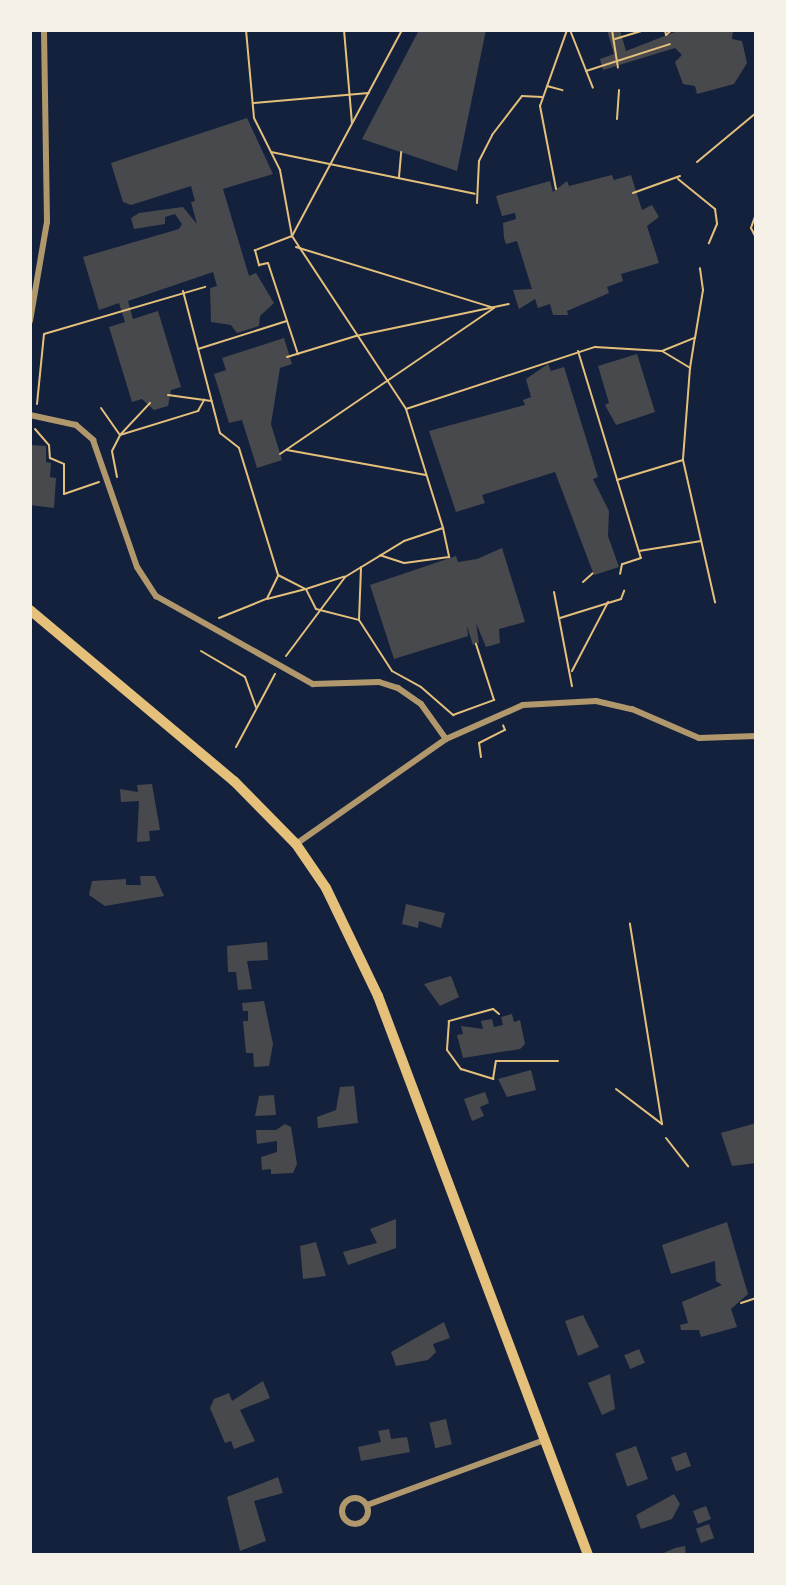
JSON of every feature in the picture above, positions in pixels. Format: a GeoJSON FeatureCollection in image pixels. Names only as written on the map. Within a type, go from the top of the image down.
{"type":"FeatureCollection","features":[{"type":"Feature","properties":{"kind":"main road"},"geometry":{"type":"LineString","coordinates":[[30,610],[224,771],[296,844],[330,895],[372,981],[588,1555]]}},
{"type":"Feature","properties":{"kind":"street"},"geometry":{"type":"LineString","coordinates":[[30,321],[47,222],[44,30]]}},
{"type":"Feature","properties":{"kind":"street"},"geometry":{"type":"LineString","coordinates":[[30,415],[76,425],[97,446],[137,567],[156,596],[314,684],[379,682],[398,688],[421,704],[446,739]]}},
{"type":"Feature","properties":{"kind":"street"},"geometry":{"type":"LineString","coordinates":[[296,844],[446,739],[512,708],[571,699],[632,709],[703,739],[756,736]]}},
{"type":"Feature","properties":{"kind":"street"},"geometry":{"type":"LineString","coordinates":[[367,1505],[545,1440]]}},
{"type":"Feature","properties":{"kind":"street"},"geometry":{"type":"LineString","coordinates":[[358,1498],[367,1505],[363,1521],[344,1519],[347,1500],[358,1498]]}},
{"type":"Feature","properties":{"kind":"path"},"geometry":{"type":"LineString","coordinates":[[246,30],[253,103],[261,139],[280,170],[296,248],[406,409],[443,528],[449,557],[404,563],[380,555]]}},
{"type":"Feature","properties":{"kind":"path"},"geometry":{"type":"LineString","coordinates":[[344,30],[352,124]]}},
{"type":"Feature","properties":{"kind":"path"},"geometry":{"type":"LineString","coordinates":[[298,354],[268,263],[259,266],[255,250],[292,236],[402,30]]}},
{"type":"Feature","properties":{"kind":"path"},"geometry":{"type":"LineString","coordinates":[[568,30],[592,88]]}},
{"type":"Feature","properties":{"kind":"path"},"geometry":{"type":"LineString","coordinates":[[556,189],[539,122],[543,97],[568,30]]}},
{"type":"Feature","properties":{"kind":"path"},"geometry":{"type":"LineString","coordinates":[[612,30],[618,68]]}},
{"type":"Feature","properties":{"kind":"path"},"geometry":{"type":"LineString","coordinates":[[615,39],[645,30]]}},
{"type":"Feature","properties":{"kind":"path"},"geometry":{"type":"LineString","coordinates":[[665,30],[666,35],[672,30]]}},
{"type":"Feature","properties":{"kind":"path"},"geometry":{"type":"LineString","coordinates":[[586,71],[670,44]]}},
{"type":"Feature","properties":{"kind":"path"},"geometry":{"type":"LineString","coordinates":[[547,86],[562,90]]}},
{"type":"Feature","properties":{"kind":"path"},"geometry":{"type":"LineString","coordinates":[[617,119],[619,90]]}},
{"type":"Feature","properties":{"kind":"path"},"geometry":{"type":"LineString","coordinates":[[253,103],[369,93]]}},
{"type":"Feature","properties":{"kind":"path"},"geometry":{"type":"LineString","coordinates":[[477,202],[475,194],[479,161],[492,135],[522,96],[543,97]]}},
{"type":"Feature","properties":{"kind":"path"},"geometry":{"type":"LineString","coordinates":[[697,162],[756,113]]}},
{"type":"Feature","properties":{"kind":"path"},"geometry":{"type":"LineString","coordinates":[[271,152],[475,194]]}},
{"type":"Feature","properties":{"kind":"path"},"geometry":{"type":"LineString","coordinates":[[399,177],[400,152]]}},
{"type":"Feature","properties":{"kind":"path"},"geometry":{"type":"LineString","coordinates":[[633,193],[679,178],[715,209],[717,224],[709,243]]}},
{"type":"Feature","properties":{"kind":"path"},"geometry":{"type":"LineString","coordinates":[[756,214],[751,228],[756,238]]}},
{"type":"Feature","properties":{"kind":"path"},"geometry":{"type":"LineString","coordinates":[[296,248],[494,308]]}},
{"type":"Feature","properties":{"kind":"path"},"geometry":{"type":"LineString","coordinates":[[700,268],[703,290],[690,368],[683,460],[715,602]]}},
{"type":"Feature","properties":{"kind":"path"},"geometry":{"type":"LineString","coordinates":[[37,404],[44,334],[183,291],[205,287]]}},
{"type":"Feature","properties":{"kind":"path"},"geometry":{"type":"LineString","coordinates":[[183,291],[220,433],[239,448],[278,575],[267,599]]}},
{"type":"Feature","properties":{"kind":"path"},"geometry":{"type":"LineString","coordinates":[[287,357],[356,336],[508,304]]}},
{"type":"Feature","properties":{"kind":"path"},"geometry":{"type":"LineString","coordinates":[[280,454],[494,308]]}},
{"type":"Feature","properties":{"kind":"path"},"geometry":{"type":"LineString","coordinates":[[198,349],[287,321]]}},
{"type":"Feature","properties":{"kind":"path"},"geometry":{"type":"LineString","coordinates":[[662,351],[695,338]]}},
{"type":"Feature","properties":{"kind":"path"},"geometry":{"type":"LineString","coordinates":[[406,409],[578,351],[614,345],[662,351],[690,368]]}},
{"type":"Feature","properties":{"kind":"path"},"geometry":{"type":"LineString","coordinates":[[578,351],[641,558],[622,564],[620,574]]}},
{"type":"Feature","properties":{"kind":"path"},"geometry":{"type":"LineString","coordinates":[[168,395],[212,401]]}},
{"type":"Feature","properties":{"kind":"path"},"geometry":{"type":"LineString","coordinates":[[120,435],[198,411],[204,400]]}},
{"type":"Feature","properties":{"kind":"path"},"geometry":{"type":"LineString","coordinates":[[117,477],[112,451],[120,435],[150,403]]}},
{"type":"Feature","properties":{"kind":"path"},"geometry":{"type":"LineString","coordinates":[[100,408],[120,435]]}},
{"type":"Feature","properties":{"kind":"path"},"geometry":{"type":"LineString","coordinates":[[35,429],[49,445],[50,459],[64,464],[64,494],[102,482]]}},
{"type":"Feature","properties":{"kind":"path"},"geometry":{"type":"LineString","coordinates":[[287,450],[426,475]]}},
{"type":"Feature","properties":{"kind":"path"},"geometry":{"type":"LineString","coordinates":[[618,480],[683,460]]}},
{"type":"Feature","properties":{"kind":"path"},"geometry":{"type":"LineString","coordinates":[[216,623],[228,611],[345,577],[380,555],[443,528]]}},
{"type":"Feature","properties":{"kind":"path"},"geometry":{"type":"LineString","coordinates":[[639,550],[701,541]]}},
{"type":"Feature","properties":{"kind":"path"},"geometry":{"type":"LineString","coordinates":[[362,567],[359,620],[392,671],[453,715],[494,700],[476,644]]}},
{"type":"Feature","properties":{"kind":"path"},"geometry":{"type":"LineString","coordinates":[[583,582],[593,573]]}},
{"type":"Feature","properties":{"kind":"path"},"geometry":{"type":"LineString","coordinates":[[278,575],[306,589],[316,609],[359,620]]}},
{"type":"Feature","properties":{"kind":"path"},"geometry":{"type":"LineString","coordinates":[[283,661],[316,609],[345,577]]}},
{"type":"Feature","properties":{"kind":"path"},"geometry":{"type":"LineString","coordinates":[[560,618],[623,597],[624,591]]}},
{"type":"Feature","properties":{"kind":"path"},"geometry":{"type":"LineString","coordinates":[[554,592],[572,686]]}},
{"type":"Feature","properties":{"kind":"path"},"geometry":{"type":"LineString","coordinates":[[571,674],[608,603]]}},
{"type":"Feature","properties":{"kind":"path"},"geometry":{"type":"LineString","coordinates":[[201,651],[245,677],[256,707]]}},
{"type":"Feature","properties":{"kind":"path"},"geometry":{"type":"LineString","coordinates":[[236,747],[275,674]]}},
{"type":"Feature","properties":{"kind":"path"},"geometry":{"type":"LineString","coordinates":[[481,757],[477,747],[505,730],[501,719]]}},
{"type":"Feature","properties":{"kind":"path"},"geometry":{"type":"LineString","coordinates":[[616,1089],[662,1124],[630,924]]}},
{"type":"Feature","properties":{"kind":"path"},"geometry":{"type":"LineString","coordinates":[[499,1014],[494,1009],[448,1021],[447,1050],[461,1069],[493,1079],[496,1061],[558,1061]]}},
{"type":"Feature","properties":{"kind":"path"},"geometry":{"type":"LineString","coordinates":[[666,1138],[687,1166]]}},
{"type":"Feature","properties":{"kind":"path"},"geometry":{"type":"LineString","coordinates":[[741,1303],[756,1298]]}},
{"type":"Feature","properties":{"kind":"building"},"geometry":{"type":"Polygon","coordinates":[[[419,30],[486,30],[457,171],[362,139],[419,30]]]}},
{"type":"Feature","properties":{"kind":"building"},"geometry":{"type":"Polygon","coordinates":[[[607,30],[620,30],[626,51],[680,30],[733,30],[732,39],[742,41],[747,63],[734,84],[697,94],[695,86],[683,84],[675,62],[682,55],[675,48],[603,70],[600,59],[614,54],[607,30]]]}},
{"type":"Feature","properties":{"kind":"building"},"geometry":{"type":"Polygon","coordinates":[[[247,118],[273,174],[223,189],[249,276],[256,273],[274,303],[260,316],[259,326],[237,333],[231,325],[211,322],[210,288],[217,286],[213,272],[128,301],[133,319],[158,311],[181,387],[171,390],[168,406],[154,410],[142,399],[132,402],[109,327],[125,322],[119,303],[99,310],[83,257],[179,229],[182,224],[175,214],[165,217],[165,224],[134,229],[131,218],[139,213],[183,207],[197,224],[191,202],[195,201],[191,186],[131,205],[123,202],[111,163],[247,118]]]}},
{"type":"Feature","properties":{"kind":"building"},"geometry":{"type":"Polygon","coordinates":[[[612,175],[614,180],[631,175],[642,210],[652,205],[659,217],[647,226],[659,263],[621,274],[623,281],[607,287],[609,293],[567,311],[568,315],[553,315],[550,304],[538,308],[535,299],[519,309],[513,290],[532,289],[517,241],[506,244],[504,238],[503,223],[516,219],[515,213],[502,216],[496,196],[550,181],[553,192],[567,181],[569,186],[612,175]]]}},
{"type":"Feature","properties":{"kind":"building"},"geometry":{"type":"Polygon","coordinates":[[[284,338],[292,364],[280,368],[271,424],[282,460],[257,468],[242,420],[229,423],[214,374],[226,370],[222,358],[284,338]]]}},
{"type":"Feature","properties":{"kind":"building"},"geometry":{"type":"Polygon","coordinates":[[[637,354],[655,412],[616,425],[605,405],[609,403],[598,366],[637,354]]]}},
{"type":"Feature","properties":{"kind":"building"},"geometry":{"type":"Polygon","coordinates":[[[548,364],[551,371],[564,367],[598,477],[593,479],[609,511],[608,536],[619,567],[594,575],[555,472],[482,495],[485,503],[456,512],[429,431],[525,405],[523,400],[531,397],[526,379],[548,364]]]}},
{"type":"Feature","properties":{"kind":"building"},"geometry":{"type":"Polygon","coordinates":[[[31,445],[46,446],[46,462],[51,463],[50,477],[56,478],[54,508],[30,505],[31,445]]]}},
{"type":"Feature","properties":{"kind":"building"},"geometry":{"type":"Polygon","coordinates":[[[502,548],[525,622],[499,629],[500,643],[486,647],[476,623],[479,643],[473,645],[467,626],[468,636],[394,659],[370,585],[456,556],[458,562],[477,559],[502,548]]]}},
{"type":"Feature","properties":{"kind":"building"},"geometry":{"type":"Polygon","coordinates":[[[152,784],[160,830],[149,831],[150,841],[137,842],[139,801],[121,802],[120,789],[138,792],[137,785],[152,784]]]}},
{"type":"Feature","properties":{"kind":"building"},"geometry":{"type":"Polygon","coordinates":[[[140,876],[155,876],[164,896],[105,906],[89,895],[92,881],[126,879],[126,885],[141,885],[140,876]]]}},
{"type":"Feature","properties":{"kind":"building"},"geometry":{"type":"Polygon","coordinates":[[[406,904],[445,913],[441,928],[419,921],[418,928],[402,924],[406,904]]]}},
{"type":"Feature","properties":{"kind":"building"},"geometry":{"type":"Polygon","coordinates":[[[267,942],[268,960],[247,961],[252,989],[238,990],[236,972],[228,972],[227,946],[267,942]]]}},
{"type":"Feature","properties":{"kind":"building"},"geometry":{"type":"Polygon","coordinates":[[[451,976],[459,997],[440,1006],[424,984],[451,976]]]}},
{"type":"Feature","properties":{"kind":"building"},"geometry":{"type":"Polygon","coordinates":[[[264,1001],[273,1044],[269,1066],[254,1067],[253,1053],[246,1053],[243,1021],[248,1021],[248,1011],[243,1011],[242,1003],[264,1001]]]}},
{"type":"Feature","properties":{"kind":"building"},"geometry":{"type":"Polygon","coordinates":[[[512,1014],[514,1022],[520,1020],[525,1044],[520,1049],[463,1058],[457,1035],[463,1034],[461,1026],[483,1029],[481,1021],[492,1019],[494,1027],[503,1025],[501,1017],[512,1014]]]}},
{"type":"Feature","properties":{"kind":"building"},"geometry":{"type":"Polygon","coordinates":[[[531,1070],[536,1090],[507,1097],[498,1079],[531,1070]]]}},
{"type":"Feature","properties":{"kind":"building"},"geometry":{"type":"Polygon","coordinates":[[[354,1086],[358,1123],[318,1128],[317,1117],[336,1110],[340,1087],[354,1086]]]}},
{"type":"Feature","properties":{"kind":"building"},"geometry":{"type":"Polygon","coordinates":[[[485,1092],[489,1103],[480,1107],[484,1116],[472,1121],[464,1099],[485,1092]]]}},
{"type":"Feature","properties":{"kind":"building"},"geometry":{"type":"Polygon","coordinates":[[[274,1095],[276,1115],[255,1116],[259,1096],[274,1095]]]}},
{"type":"Feature","properties":{"kind":"building"},"geometry":{"type":"Polygon","coordinates":[[[756,1123],[756,1163],[732,1166],[721,1133],[756,1123]]]}},
{"type":"Feature","properties":{"kind":"building"},"geometry":{"type":"Polygon","coordinates":[[[285,1124],[291,1127],[297,1164],[293,1173],[271,1174],[271,1169],[262,1170],[261,1157],[277,1152],[277,1141],[257,1144],[256,1130],[276,1130],[285,1124]]]}},
{"type":"Feature","properties":{"kind":"building"},"geometry":{"type":"Polygon","coordinates":[[[396,1219],[396,1248],[348,1265],[343,1252],[377,1243],[370,1229],[396,1219]]]}},
{"type":"Feature","properties":{"kind":"building"},"geometry":{"type":"Polygon","coordinates":[[[727,1222],[748,1294],[731,1309],[737,1327],[701,1337],[699,1330],[681,1330],[680,1325],[688,1323],[682,1302],[722,1285],[716,1281],[715,1261],[671,1274],[662,1245],[727,1222]]]}},
{"type":"Feature","properties":{"kind":"building"},"geometry":{"type":"Polygon","coordinates":[[[316,1242],[326,1276],[303,1279],[300,1246],[316,1242]]]}},
{"type":"Feature","properties":{"kind":"building"},"geometry":{"type":"Polygon","coordinates":[[[583,1315],[599,1347],[578,1356],[565,1321],[583,1315]]]}},
{"type":"Feature","properties":{"kind":"building"},"geometry":{"type":"Polygon","coordinates":[[[444,1322],[450,1338],[433,1344],[436,1352],[428,1360],[396,1366],[391,1352],[444,1322]]]}},
{"type":"Feature","properties":{"kind":"building"},"geometry":{"type":"Polygon","coordinates":[[[639,1349],[645,1363],[630,1369],[624,1355],[639,1349]]]}},
{"type":"Feature","properties":{"kind":"building"},"geometry":{"type":"Polygon","coordinates":[[[610,1374],[615,1409],[602,1415],[588,1383],[610,1374]]]}},
{"type":"Feature","properties":{"kind":"building"},"geometry":{"type":"Polygon","coordinates":[[[263,1381],[270,1398],[240,1410],[255,1441],[234,1449],[231,1441],[225,1443],[210,1408],[214,1399],[229,1393],[232,1401],[263,1381]]]}},
{"type":"Feature","properties":{"kind":"building"},"geometry":{"type":"Polygon","coordinates":[[[446,1419],[452,1444],[435,1448],[429,1423],[446,1419]]]}},
{"type":"Feature","properties":{"kind":"building"},"geometry":{"type":"Polygon","coordinates":[[[389,1429],[391,1439],[407,1437],[410,1452],[361,1461],[358,1447],[381,1442],[378,1431],[389,1429]]]}},
{"type":"Feature","properties":{"kind":"building"},"geometry":{"type":"Polygon","coordinates":[[[636,1446],[648,1479],[627,1486],[615,1454],[636,1446]]]}},
{"type":"Feature","properties":{"kind":"building"},"geometry":{"type":"Polygon","coordinates":[[[686,1452],[691,1466],[676,1472],[671,1457],[686,1452]]]}},
{"type":"Feature","properties":{"kind":"building"},"geometry":{"type":"Polygon","coordinates":[[[278,1477],[283,1493],[254,1501],[266,1541],[240,1551],[227,1497],[278,1477]]]}},
{"type":"Feature","properties":{"kind":"building"},"geometry":{"type":"Polygon","coordinates":[[[674,1494],[680,1504],[672,1519],[641,1529],[636,1515],[674,1494]]]}},
{"type":"Feature","properties":{"kind":"building"},"geometry":{"type":"Polygon","coordinates":[[[706,1506],[711,1519],[698,1524],[693,1511],[706,1506]]]}},
{"type":"Feature","properties":{"kind":"building"},"geometry":{"type":"Polygon","coordinates":[[[709,1524],[714,1538],[701,1543],[696,1529],[709,1524]]]}},
{"type":"Feature","properties":{"kind":"building"},"geometry":{"type":"Polygon","coordinates":[[[685,1546],[686,1555],[659,1555],[675,1548],[685,1546]]]}}]}
